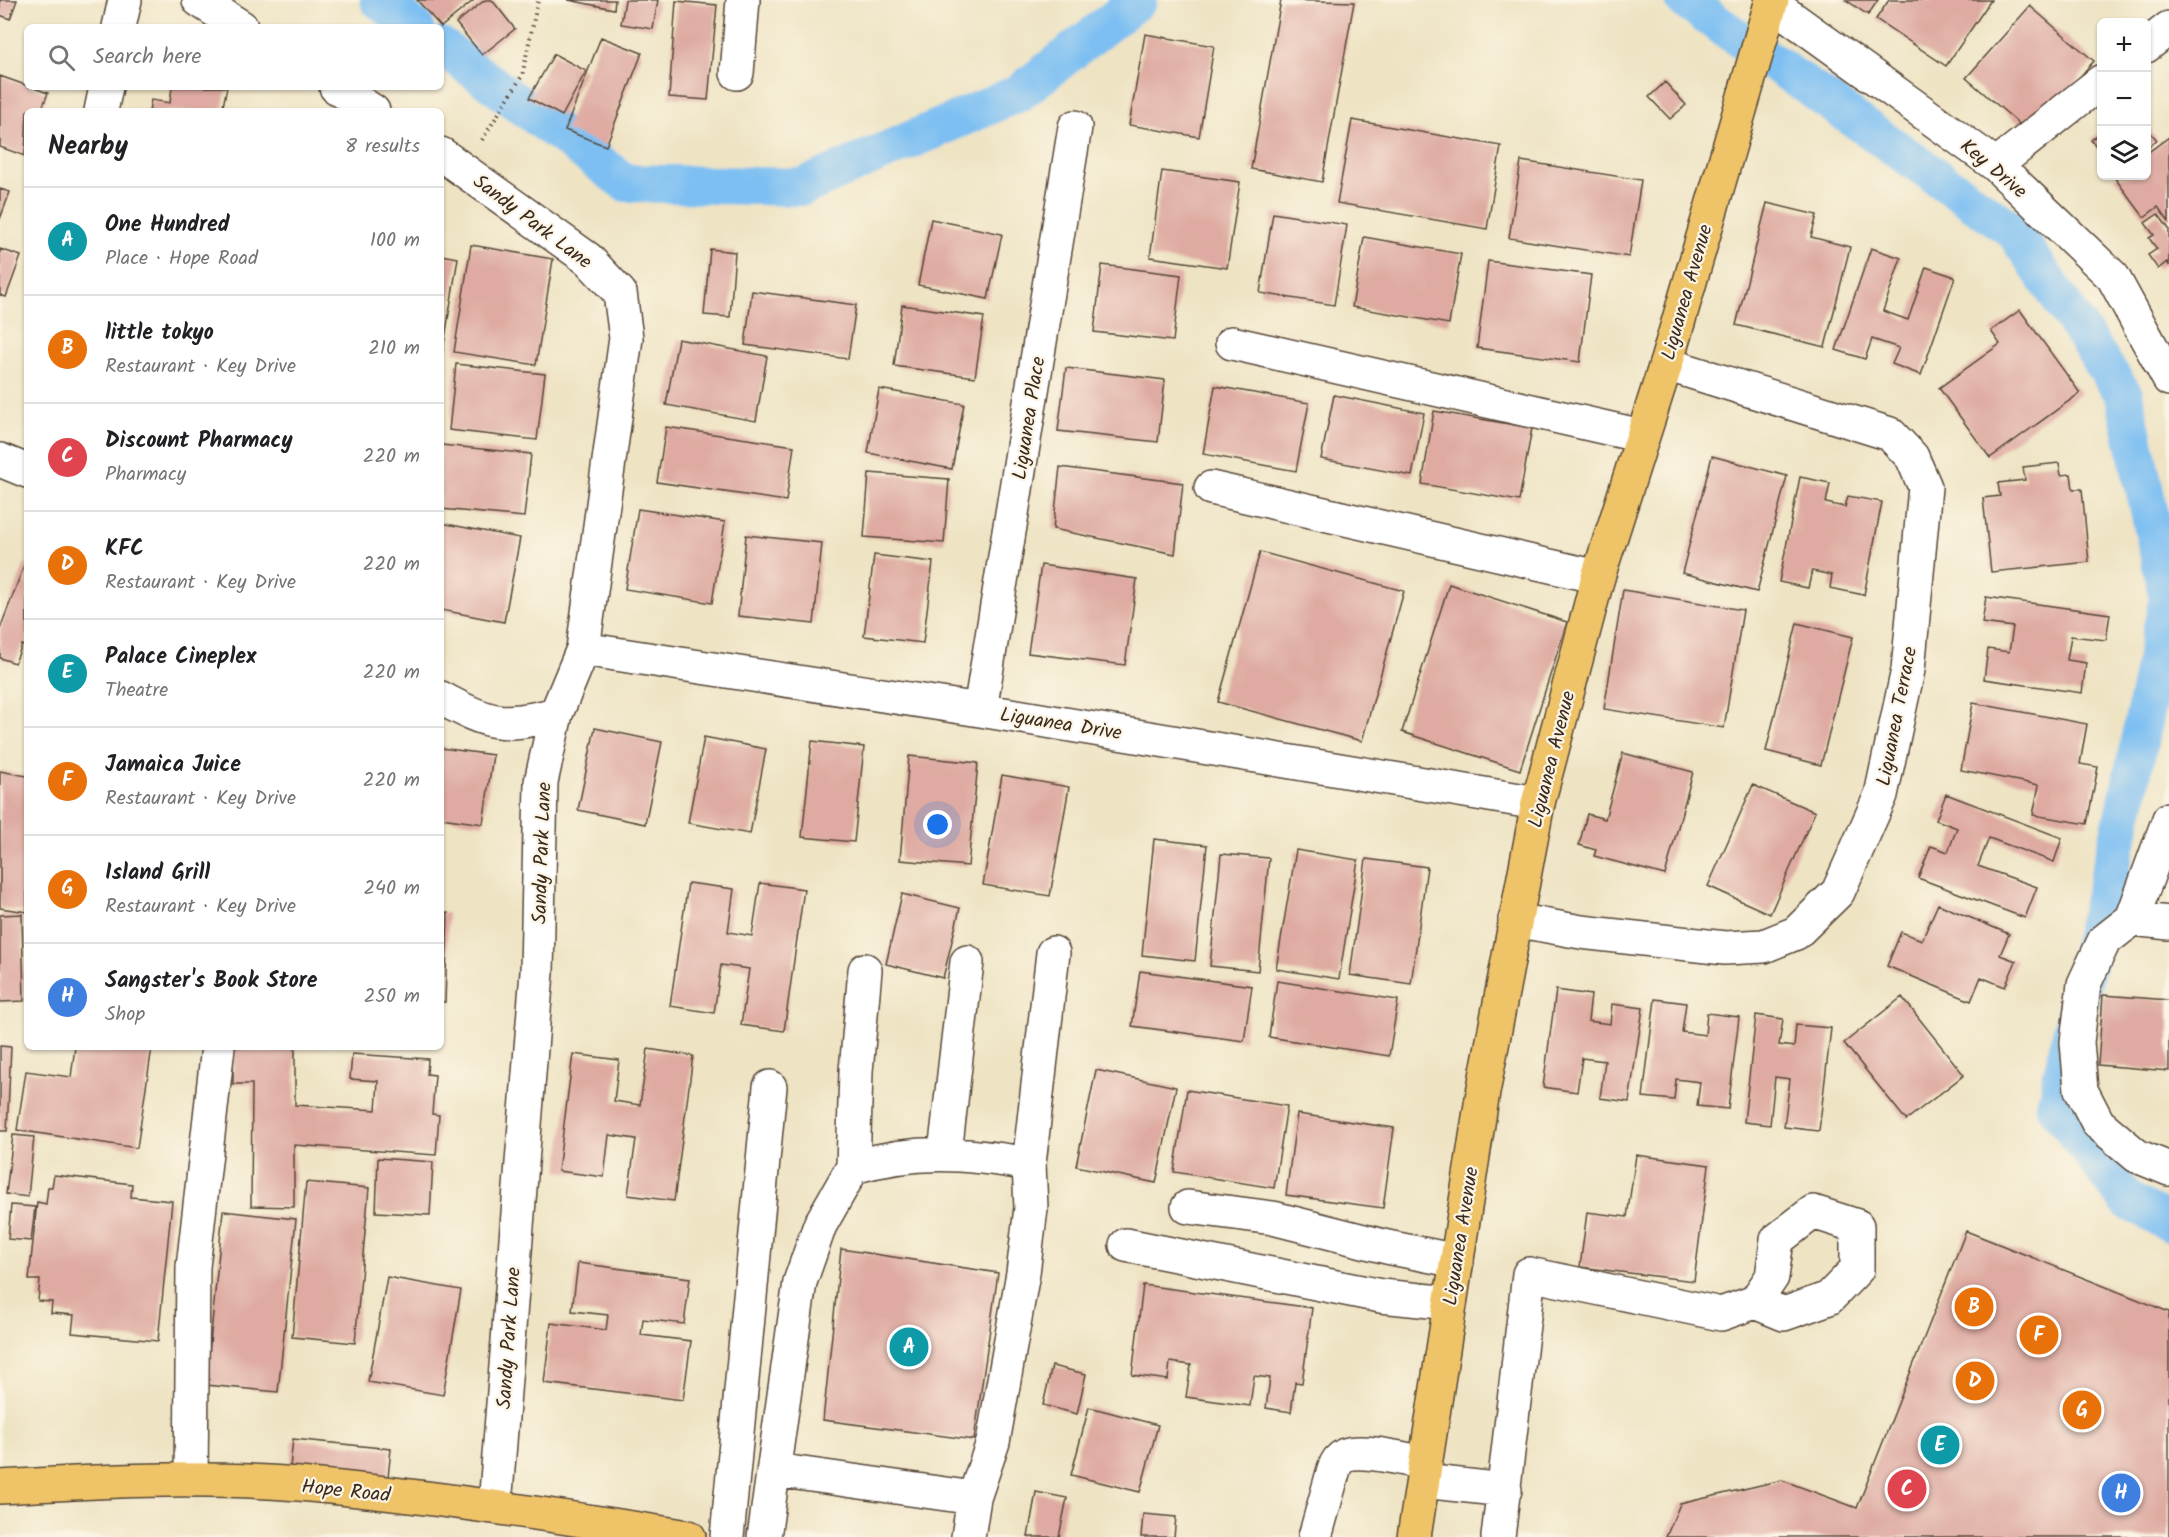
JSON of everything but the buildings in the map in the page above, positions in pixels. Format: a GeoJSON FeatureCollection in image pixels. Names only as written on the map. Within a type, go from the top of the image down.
{"type":"FeatureCollection","features":[{"type":"Feature","properties":{"kind":"main road","name":"Liguanea Avenue"},"geometry":{"type":"LineString","coordinates":[[1414,1537],[1482,1098],[1538,803],[1598,578],[1666,364],[1770,7]]}},
{"type":"Feature","properties":{"kind":"main road","name":"Hope Road"},"geometry":{"type":"LineString","coordinates":[[0,1487],[138,1479],[298,1484],[495,1506],[689,1537]]}},
{"type":"Feature","properties":{"kind":"street"},"geometry":{"type":"LineString","coordinates":[[120,24],[125,0]]}},
{"type":"Feature","properties":{"kind":"street"},"geometry":{"type":"LineString","coordinates":[[199,0],[236,24]]}},
{"type":"Feature","properties":{"kind":"street"},"geometry":{"type":"LineString","coordinates":[[737,73],[743,0]]}},
{"type":"Feature","properties":{"kind":"street","name":"Key Drive"},"geometry":{"type":"LineString","coordinates":[[1770,7],[1996,165],[2113,276],[2169,379]]}},
{"type":"Feature","properties":{"kind":"street"},"geometry":{"type":"LineString","coordinates":[[2151,42],[2169,28]]}},
{"type":"Feature","properties":{"kind":"street"},"geometry":{"type":"LineString","coordinates":[[1996,165],[2097,85]]}},
{"type":"Feature","properties":{"kind":"street"},"geometry":{"type":"LineString","coordinates":[[102,108],[105,90]]}},
{"type":"Feature","properties":{"kind":"street"},"geometry":{"type":"LineString","coordinates":[[341,90],[368,108]]}},
{"type":"Feature","properties":{"kind":"street","name":"Liguanea Place"},"geometry":{"type":"LineString","coordinates":[[980,710],[1075,127]]}},
{"type":"Feature","properties":{"kind":"street","name":"Sandy Park Lane"},"geometry":{"type":"LineString","coordinates":[[444,156],[588,259],[620,293],[626,338],[583,649],[556,714],[541,782],[537,972],[495,1506]]}},
{"type":"Feature","properties":{"kind":"street"},"geometry":{"type":"LineString","coordinates":[[1232,343],[1642,436]]}},
{"type":"Feature","properties":{"kind":"street","name":"Liguanea Terrace"},"geometry":{"type":"LineString","coordinates":[[1515,920],[1581,932],[1725,948],[1764,946],[1796,933],[1838,892],[1881,795],[1908,670],[1925,488],[1912,457],[1890,434],[1666,364]]}},
{"type":"Feature","properties":{"kind":"street"},"geometry":{"type":"LineString","coordinates":[[1210,488],[1598,578]]}},
{"type":"Feature","properties":{"kind":"street","name":"Liguanea Drive"},"geometry":{"type":"LineString","coordinates":[[583,649],[980,710],[1538,803]]}},
{"type":"Feature","properties":{"kind":"street"},"geometry":{"type":"LineString","coordinates":[[444,700],[479,718],[521,723],[556,714]]}},
{"type":"Feature","properties":{"kind":"street"},"geometry":{"type":"LineString","coordinates":[[2169,819],[2132,919],[2104,941],[2084,984],[2077,1042],[2081,1090],[2098,1123],[2137,1156],[2169,1169]]}},
{"type":"Feature","properties":{"kind":"street"},"geometry":{"type":"LineString","coordinates":[[2132,919],[2169,923]]}},
{"type":"Feature","properties":{"kind":"street"},"geometry":{"type":"LineString","coordinates":[[968,1537],[974,1498],[993,1442],[1023,1273],[1031,1208],[1029,1164],[1053,953]]}},
{"type":"Feature","properties":{"kind":"street"},"geometry":{"type":"LineString","coordinates":[[945,1153],[967,962]]}},
{"type":"Feature","properties":{"kind":"street"},"geometry":{"type":"LineString","coordinates":[[764,1537],[800,1282],[820,1226],[853,1167],[856,1071],[865,970]]}},
{"type":"Feature","properties":{"kind":"street"},"geometry":{"type":"LineString","coordinates":[[191,1480],[193,1267],[218,1050]]}},
{"type":"Feature","properties":{"kind":"street"},"geometry":{"type":"LineString","coordinates":[[727,1537],[770,1087]]}},
{"type":"Feature","properties":{"kind":"street"},"geometry":{"type":"LineString","coordinates":[[853,1167],[891,1156],[945,1153],[1029,1164]]}},
{"type":"Feature","properties":{"kind":"street"},"geometry":{"type":"LineString","coordinates":[[1188,1207],[1273,1218],[1387,1247],[1456,1261]]}},
{"type":"Feature","properties":{"kind":"street"},"geometry":{"type":"LineString","coordinates":[[1126,1245],[1381,1296],[1450,1303]]}},
{"type":"Feature","properties":{"kind":"street"},"geometry":{"type":"LineString","coordinates":[[1498,1537],[1530,1274],[1721,1314],[1755,1302]]}},
{"type":"Feature","properties":{"kind":"street"},"geometry":{"type":"LineString","coordinates":[[1315,1537],[1337,1461],[1347,1454],[1367,1454],[1424,1472],[1505,1490]]}},
{"type":"Feature","properties":{"kind":"street"},"geometry":{"type":"LineString","coordinates":[[775,1470],[974,1498]]}},
{"type":"Feature","properties":{"kind":"path"},"geometry":{"type":"LineString","coordinates":[[484,136],[522,76],[538,0]]}},
{"type":"Feature","properties":{"kind":"waterway"},"geometry":{"type":"LineString","coordinates":[[379,0],[411,24]]}},
{"type":"Feature","properties":{"kind":"waterway"},"geometry":{"type":"LineString","coordinates":[[444,48],[626,183],[802,187],[1019,93],[1138,0]]}},
{"type":"Feature","properties":{"kind":"waterway"},"geometry":{"type":"LineString","coordinates":[[1684,0],[2014,231],[2124,395],[2168,598],[2128,797],[2055,1106],[2127,1200],[2169,1223]]}},
{"type":"Feature","properties":{"kind":"place","name":"little tokyo"},"geometry":{"type":"Point","coordinates":[1974,1307]}},
{"type":"Feature","properties":{"kind":"place","name":"Jamaica Juice"},"geometry":{"type":"Point","coordinates":[2039,1335]}},
{"type":"Feature","properties":{"kind":"place","name":"One Hundred"},"geometry":{"type":"Point","coordinates":[909,1347]}},
{"type":"Feature","properties":{"kind":"place","name":"KFC"},"geometry":{"type":"Point","coordinates":[1975,1381]}},
{"type":"Feature","properties":{"kind":"place","name":"Island Grill"},"geometry":{"type":"Point","coordinates":[2082,1410]}},
{"type":"Feature","properties":{"kind":"place","name":"Palace Cineplex"},"geometry":{"type":"Point","coordinates":[1940,1445]}},
{"type":"Feature","properties":{"kind":"place","name":"Discount Pharmacy"},"geometry":{"type":"Point","coordinates":[1907,1489]}},
{"type":"Feature","properties":{"kind":"place","name":"Sangster's Book Store"},"geometry":{"type":"Point","coordinates":[2121,1493]}}]}
